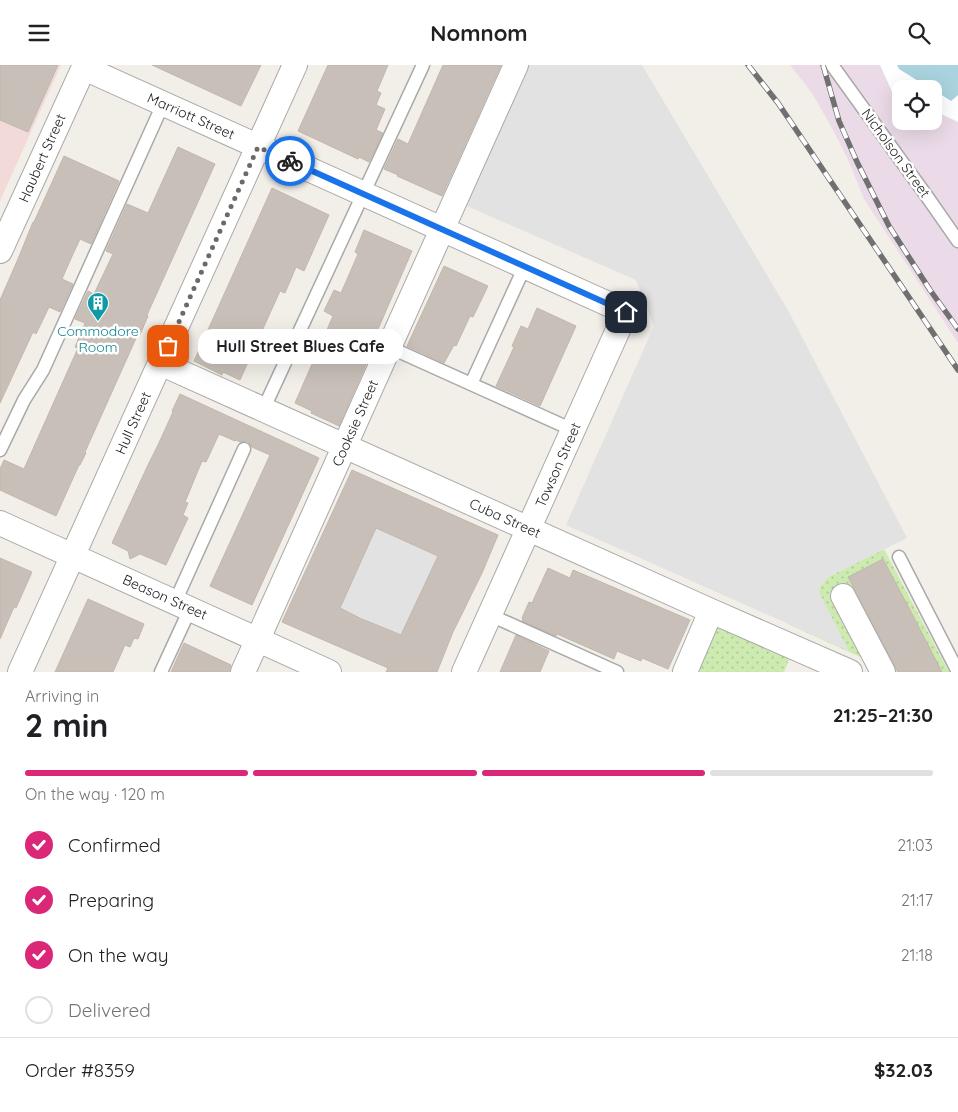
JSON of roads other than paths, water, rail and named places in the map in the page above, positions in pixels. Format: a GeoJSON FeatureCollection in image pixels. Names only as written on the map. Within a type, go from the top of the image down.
{"type":"FeatureCollection","features":[{"type":"Feature","properties":{"kind":"street","name":"Hull Street"},"geometry":{"type":"LineString","coordinates":[[20,672],[295,65]]}},
{"type":"Feature","properties":{"kind":"street","name":"Cooksie Street"},"geometry":{"type":"LineString","coordinates":[[243,672],[516,65]]}},
{"type":"Feature","properties":{"kind":"street","name":"Marriott Street"},"geometry":{"type":"LineString","coordinates":[[84,67],[626,312]]}},
{"type":"Feature","properties":{"kind":"street","name":"Haubert Street"},"geometry":{"type":"LineString","coordinates":[[0,251],[84,67]]}},
{"type":"Feature","properties":{"kind":"street","name":"Towson Street"},"geometry":{"type":"LineString","coordinates":[[464,672],[626,312]]}},
{"type":"Feature","properties":{"kind":"street","name":"Cuba Street"},"geometry":{"type":"LineString","coordinates":[[160,363],[850,672]]}},
{"type":"Feature","properties":{"kind":"street","name":"Beason Street"},"geometry":{"type":"LineString","coordinates":[[0,523],[330,672]]}},
{"type":"Feature","properties":{"kind":"street"},"geometry":{"type":"LineString","coordinates":[[844,595],[883,672]]}},
{"type":"Feature","properties":{"kind":"street"},"geometry":{"type":"LineString","coordinates":[[685,672],[711,611]]}},
{"type":"Feature","properties":{"kind":"lane"},"geometry":{"type":"LineString","coordinates":[[263,409],[423,65]]}},
{"type":"Feature","properties":{"kind":"lane","name":"Nicholson Street"},"geometry":{"type":"LineString","coordinates":[[832,65],[958,241]]}},
{"type":"Feature","properties":{"kind":"lane"},"geometry":{"type":"LineString","coordinates":[[0,450],[24,400],[43,370],[164,104]]}},
{"type":"Feature","properties":{"kind":"lane"},"geometry":{"type":"LineString","coordinates":[[472,384],[524,267]]}},
{"type":"Feature","properties":{"kind":"lane"},"geometry":{"type":"LineString","coordinates":[[389,347],[573,430]]}},
{"type":"Feature","properties":{"kind":"lane"},"geometry":{"type":"LineString","coordinates":[[161,672],[182,605],[244,449]]}},
{"type":"Feature","properties":{"kind":"lane"},"geometry":{"type":"LineString","coordinates":[[899,557],[958,672]]}},
{"type":"Feature","properties":{"kind":"lane"},"geometry":{"type":"LineString","coordinates":[[490,615],[617,672]]}},
{"type":"Feature","properties":{"kind":"water"},"geometry":{"type":"Polygon","coordinates":[[[880,65],[958,65],[958,122],[942,115],[942,80],[892,80],[892,92],[880,65]]]}},
{"type":"Feature","properties":{"kind":"railway"},"geometry":{"type":"LineString","coordinates":[[748,65],[778,103],[958,370]]}},
{"type":"Feature","properties":{"kind":"railway"},"geometry":{"type":"LineString","coordinates":[[823,65],[839,121],[889,226],[930,290],[958,329]]}},
{"type":"Feature","properties":{"kind":"place","name":"Commodore Room"},"geometry":{"type":"Point","coordinates":[98,322]}},
{"type":"Feature","properties":{"kind":"place","name":"Hull Street Blues Cafe"},"geometry":{"type":"Point","coordinates":[168,346]}}]}
